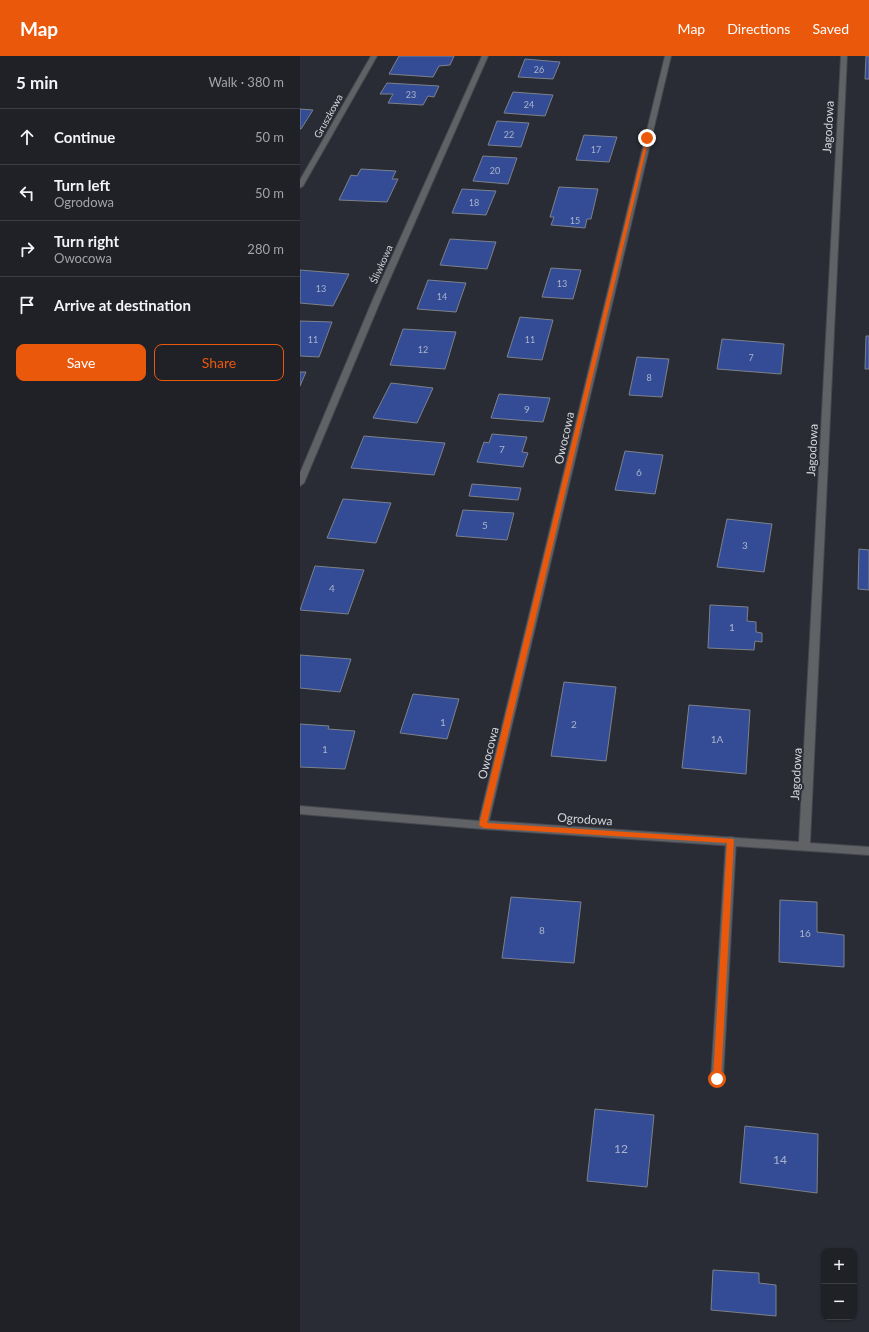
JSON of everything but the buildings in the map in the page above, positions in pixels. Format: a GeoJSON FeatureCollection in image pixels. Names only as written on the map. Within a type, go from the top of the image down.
{"type":"FeatureCollection","features":[{"type":"Feature","properties":{"kind":"street","name":"Gruszkowa"},"geometry":{"type":"LineString","coordinates":[[300,186],[374,56]]}},
{"type":"Feature","properties":{"kind":"street","name":"Śliwkowa"},"geometry":{"type":"LineString","coordinates":[[300,484],[378,297],[486,56]]}},
{"type":"Feature","properties":{"kind":"street","name":"Owocowa"},"geometry":{"type":"LineString","coordinates":[[483,825],[647,138],[668,56]]}},
{"type":"Feature","properties":{"kind":"street","name":"Jagodowa"},"geometry":{"type":"LineString","coordinates":[[804,846],[844,56]]}},
{"type":"Feature","properties":{"kind":"street","name":"Ogrodowa"},"geometry":{"type":"LineString","coordinates":[[300,810],[483,825],[869,851]]}},
{"type":"Feature","properties":{"kind":"street"},"geometry":{"type":"LineString","coordinates":[[717,1079],[731,841]]}},
{"type":"Feature","properties":{"kind":"route"},"geometry":{"type":"LineString","coordinates":[[647,138],[483,825],[731,841],[717,1079]]}}]}
